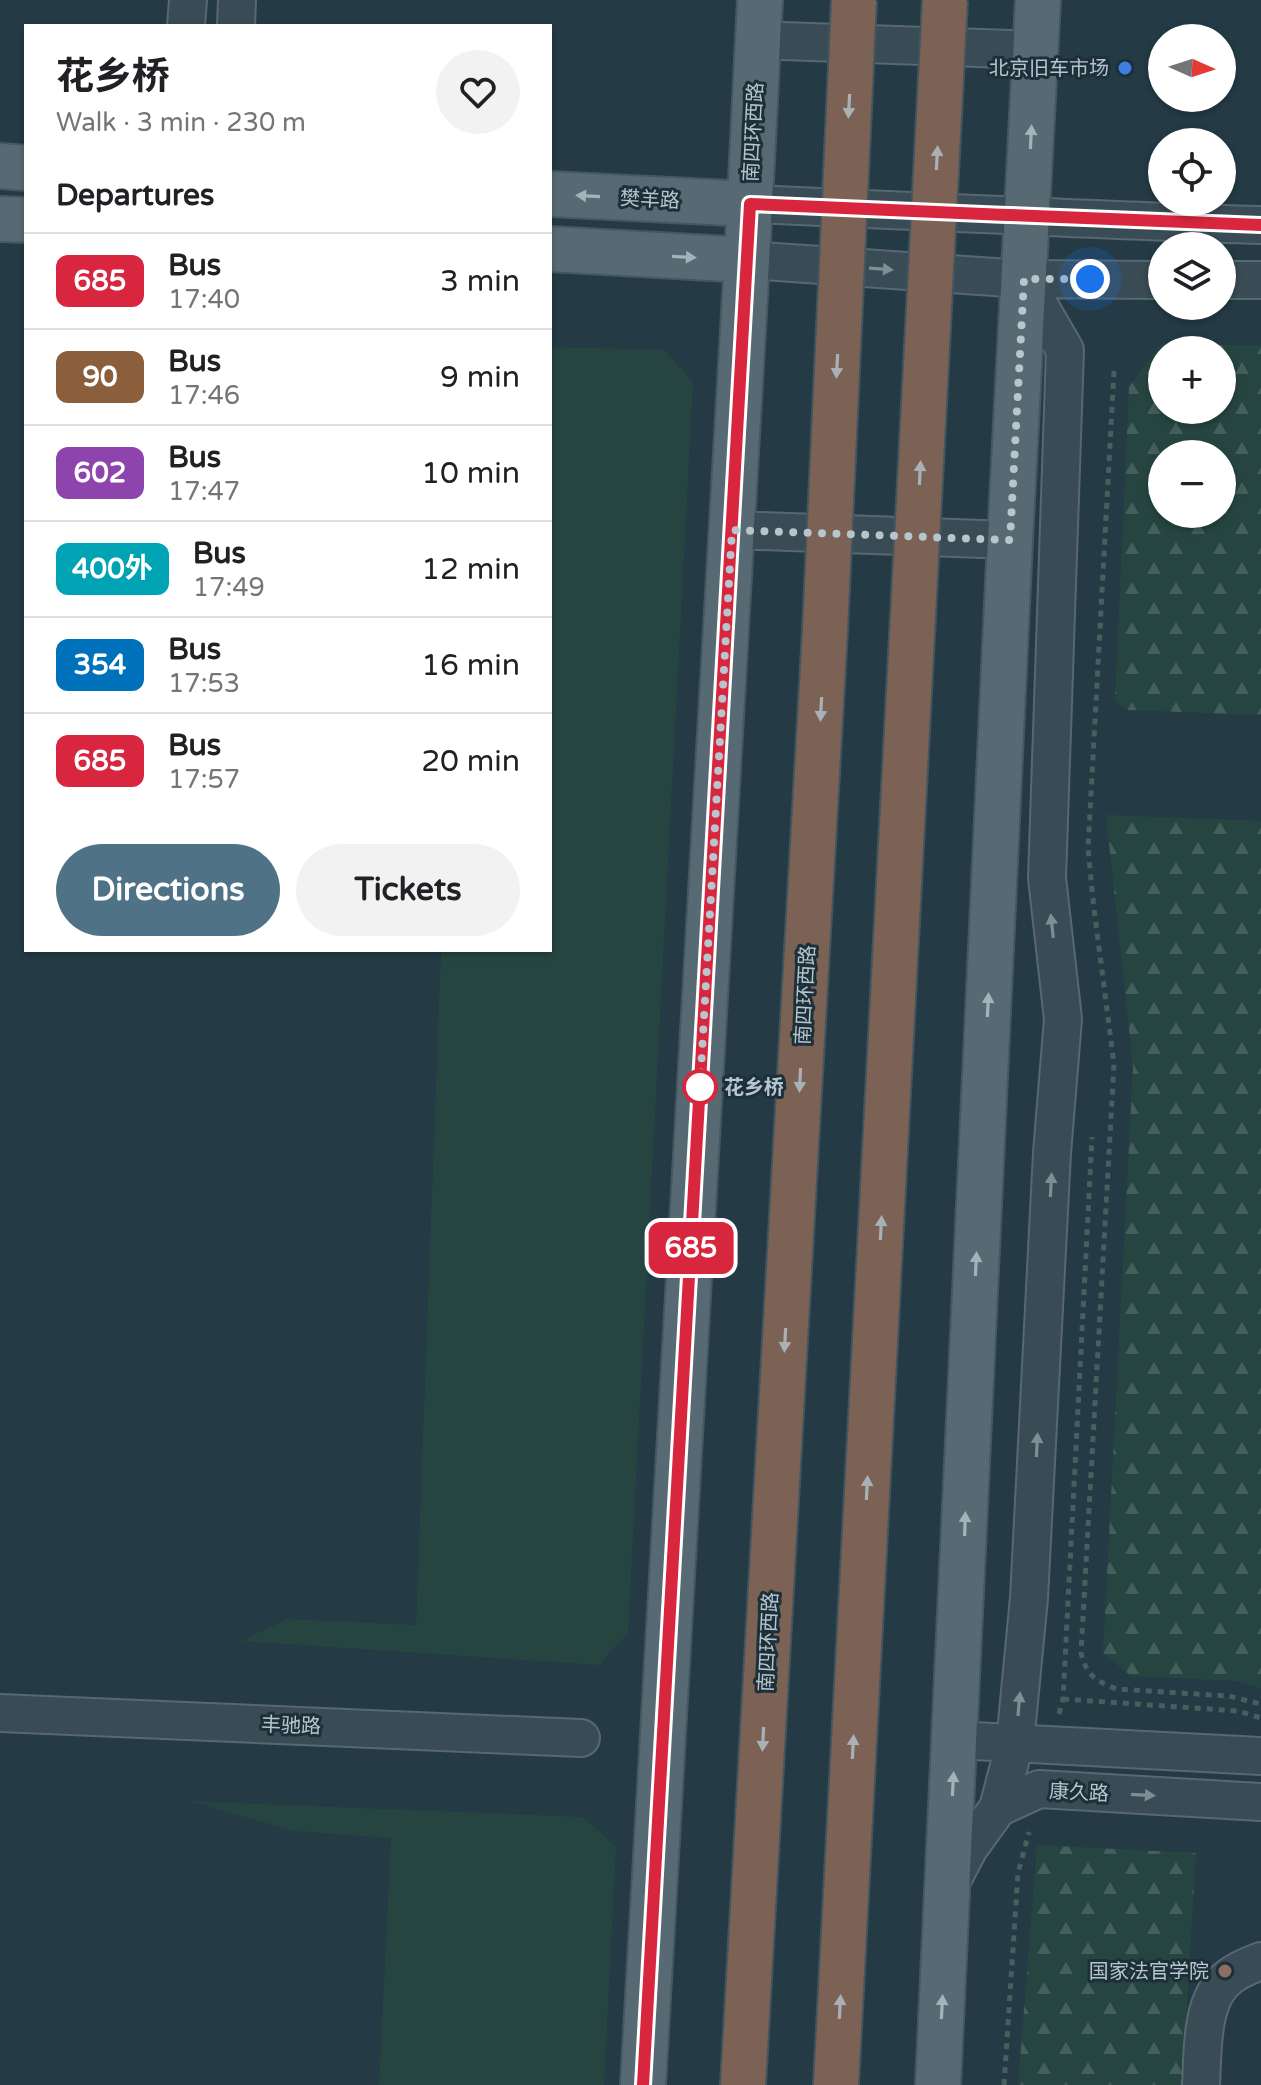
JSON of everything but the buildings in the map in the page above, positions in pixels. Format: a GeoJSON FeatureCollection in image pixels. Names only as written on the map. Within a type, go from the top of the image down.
{"type":"FeatureCollection","features":[{"type":"Feature","properties":{"kind":"highway","name":"南四环西路"},"geometry":{"type":"LineString","coordinates":[[743,2085],[825,631],[854,0]]}},
{"type":"Feature","properties":{"kind":"highway"},"geometry":{"type":"LineString","coordinates":[[836,2085],[945,0]]}},
{"type":"Feature","properties":{"kind":"main road"},"geometry":{"type":"LineString","coordinates":[[938,2085],[1038,0]]}},
{"type":"Feature","properties":{"kind":"main road","name":"南四环西路"},"geometry":{"type":"LineString","coordinates":[[643,2085],[759,20]]}},
{"type":"Feature","properties":{"kind":"main road"},"geometry":{"type":"LineString","coordinates":[[0,166],[24,168]]}},
{"type":"Feature","properties":{"kind":"main road","name":"樊羊路"},"geometry":{"type":"LineString","coordinates":[[552,194],[750,204]]}},
{"type":"Feature","properties":{"kind":"main road"},"geometry":{"type":"LineString","coordinates":[[0,219],[24,220]]}},
{"type":"Feature","properties":{"kind":"main road"},"geometry":{"type":"LineString","coordinates":[[552,249],[747,260]]}},
{"type":"Feature","properties":{"kind":"street"},"geometry":{"type":"LineString","coordinates":[[186,24],[188,0]]}},
{"type":"Feature","properties":{"kind":"street"},"geometry":{"type":"LineString","coordinates":[[236,24],[237,0]]}},
{"type":"Feature","properties":{"kind":"street"},"geometry":{"type":"LineString","coordinates":[[759,20],[1035,50]]}},
{"type":"Feature","properties":{"kind":"street"},"geometry":{"type":"LineString","coordinates":[[750,204],[1261,225]]}},
{"type":"Feature","properties":{"kind":"street"},"geometry":{"type":"LineString","coordinates":[[747,260],[1024,279],[1148,280]]}},
{"type":"Feature","properties":{"kind":"street"},"geometry":{"type":"LineString","coordinates":[[998,1808],[1015,1743],[1029,1598],[1052,1153],[1063,1019],[1047,878],[1065,350],[1024,279]]}},
{"type":"Feature","properties":{"kind":"street"},"geometry":{"type":"LineString","coordinates":[[1236,280],[1261,280]]}},
{"type":"Feature","properties":{"kind":"street"},"geometry":{"type":"LineString","coordinates":[[732,530],[1010,540]]}},
{"type":"Feature","properties":{"kind":"street","name":"丰驰路"},"geometry":{"type":"LineString","coordinates":[[0,1713],[581,1738]]}},
{"type":"Feature","properties":{"kind":"street"},"geometry":{"type":"LineString","coordinates":[[955,1740],[1261,1756]]}},
{"type":"Feature","properties":{"kind":"street","name":"康久路"},"geometry":{"type":"LineString","coordinates":[[947,1890],[969,1848],[998,1808],[1039,1789],[1261,1802]]}},
{"type":"Feature","properties":{"kind":"street"},"geometry":{"type":"LineString","coordinates":[[1201,2085],[1204,2026],[1213,1998],[1225,1979],[1261,1961]]}},
{"type":"Feature","properties":{"kind":"path"},"geometry":{"type":"LineString","coordinates":[[1114,371],[1088,849],[1114,1064],[1081,1653],[1086,1670],[1100,1682],[1116,1689],[1229,1696],[1261,1704]]}},
{"type":"Feature","properties":{"kind":"path"},"geometry":{"type":"LineString","coordinates":[[1063,1699],[1238,1711],[1261,1718]]}},
{"type":"Feature","properties":{"kind":"green space"},"geometry":{"type":"Polygon","coordinates":[[[1236,345],[1261,345],[1261,715],[1128,710],[1115,701],[1129,387],[1148,361],[1148,424],[1236,424],[1236,345]]]}},
{"type":"Feature","properties":{"kind":"green space"},"geometry":{"type":"Polygon","coordinates":[[[552,347],[664,350],[693,382],[628,1633],[599,1665],[241,1641],[287,1619],[416,1625],[441,952],[552,952],[552,347]]]}},
{"type":"Feature","properties":{"kind":"green space"},"geometry":{"type":"Polygon","coordinates":[[[1106,815],[1261,821],[1261,1688],[1237,1681],[1131,1676],[1103,1653],[1133,1067],[1106,815]]]}},
{"type":"Feature","properties":{"kind":"green space"},"geometry":{"type":"Polygon","coordinates":[[[189,1801],[584,1817],[616,1847],[604,2085],[379,2085],[391,1838],[294,1831],[189,1801]]]}},
{"type":"Feature","properties":{"kind":"green space"},"geometry":{"type":"Polygon","coordinates":[[[1037,1845],[1196,1853],[1182,2085],[1018,2085],[1037,1845]]]}},
{"type":"Feature","properties":{"kind":"bus line","name":"685"},"geometry":{"type":"LineString","coordinates":[[643,2085],[750,204],[1261,225]]}},
{"type":"Feature","properties":{"kind":"place","name":"北京旧车市场"},"geometry":{"type":"Point","coordinates":[1125,68]}},
{"type":"Feature","properties":{"kind":"place","name":"花乡桥"},"geometry":{"type":"Point","coordinates":[700,1087]}},
{"type":"Feature","properties":{"kind":"place","name":"国家法官学院"},"geometry":{"type":"Point","coordinates":[1225,1971]}},
{"type":"Feature","properties":{"kind":"route"},"geometry":{"type":"LineString","coordinates":[[700,1087],[732,530],[1010,540],[1024,279],[1090,279]]}}]}
